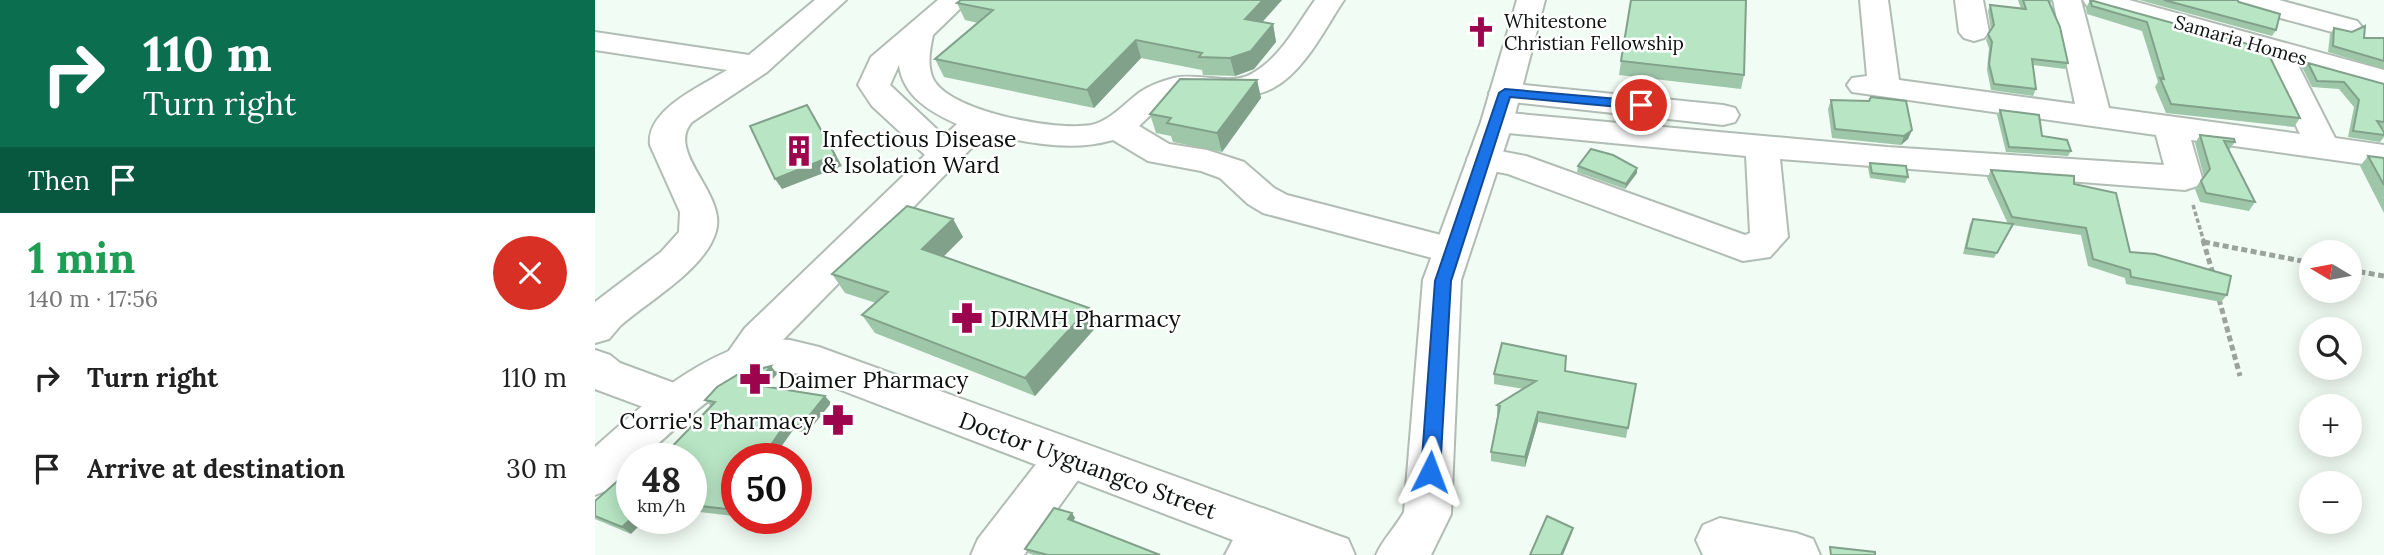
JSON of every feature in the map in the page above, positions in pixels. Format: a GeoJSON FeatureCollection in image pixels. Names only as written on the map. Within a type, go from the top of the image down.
{"type":"FeatureCollection","features":[{"type":"Feature","properties":{"kind":"street"},"geometry":{"type":"LineString","coordinates":[[595,328],[625,297],[680,258],[699,236],[700,217],[667,145],[666,137],[670,126],[694,105],[756,65],[832,0]]}},
{"type":"Feature","properties":{"kind":"street"},"geometry":{"type":"LineString","coordinates":[[944,154],[883,99],[874,85],[882,64],[955,0]]}},
{"type":"Feature","properties":{"kind":"street"},"geometry":{"type":"LineString","coordinates":[[919,31],[913,56],[921,85],[935,99],[979,121],[1065,135],[1090,135],[1117,128],[1152,99],[1169,89],[1188,85],[1244,86],[1261,83],[1279,70],[1330,0]]}},
{"type":"Feature","properties":{"kind":"street"},"geometry":{"type":"LineString","coordinates":[[1400,555],[1413,542],[1427,514],[1443,281],[1451,250],[1501,108],[1531,0]]}},
{"type":"Feature","properties":{"kind":"street"},"geometry":{"type":"LineString","coordinates":[[1874,0],[1874,86],[2322,145],[2384,156]]}},
{"type":"Feature","properties":{"kind":"street"},"geometry":{"type":"LineString","coordinates":[[1969,0],[1974,33]]}},
{"type":"Feature","properties":{"kind":"street"},"geometry":{"type":"LineString","coordinates":[[2067,0],[2094,115]]}},
{"type":"Feature","properties":{"kind":"street","name":"Samaria Homes"},"geometry":{"type":"LineString","coordinates":[[2097,0],[2384,80]]}},
{"type":"Feature","properties":{"kind":"street"},"geometry":{"type":"LineString","coordinates":[[2246,0],[2347,27]]}},
{"type":"Feature","properties":{"kind":"street"},"geometry":{"type":"LineString","coordinates":[[595,41],[756,65]]}},
{"type":"Feature","properties":{"kind":"street"},"geometry":{"type":"LineString","coordinates":[[2274,49],[2322,145]]}},
{"type":"Feature","properties":{"kind":"street"},"geometry":{"type":"LineString","coordinates":[[1501,108],[1723,115]]}},
{"type":"Feature","properties":{"kind":"street"},"geometry":{"type":"LineString","coordinates":[[1501,108],[1762,147],[2185,178],[2170,125]]}},
{"type":"Feature","properties":{"kind":"street"},"geometry":{"type":"LineString","coordinates":[[742,362],[759,339],[979,121]]}},
{"type":"Feature","properties":{"kind":"street"},"geometry":{"type":"LineString","coordinates":[[1117,128],[1160,153],[1207,161],[1232,170],[1261,196],[1276,204],[1451,250]]}},
{"type":"Feature","properties":{"kind":"street"},"geometry":{"type":"LineString","coordinates":[[1483,159],[1514,164],[1743,248],[1757,248],[1769,237],[1762,147]]}},
{"type":"Feature","properties":{"kind":"street","name":"Doctor Uyguangco Street"},"geometry":{"type":"LineString","coordinates":[[595,475],[678,402],[742,362],[764,355],[804,359],[1067,458],[1256,542],[1331,555]]}},
{"type":"Feature","properties":{"kind":"street"},"geometry":{"type":"LineString","coordinates":[[595,367],[605,375],[678,402]]}},
{"type":"Feature","properties":{"kind":"street"},"geometry":{"type":"LineString","coordinates":[[995,555],[1067,458]]}},
{"type":"Feature","properties":{"kind":"street"},"geometry":{"type":"LineString","coordinates":[[1720,540],[1796,555]]}},
{"type":"Feature","properties":{"kind":"path"},"geometry":{"type":"LineString","coordinates":[[2185,178],[2215,282]]}},
{"type":"Feature","properties":{"kind":"path"},"geometry":{"type":"LineString","coordinates":[[2204,242],[2299,260]]}},
{"type":"Feature","properties":{"kind":"path"},"geometry":{"type":"LineString","coordinates":[[2363,272],[2384,276]]}},
{"type":"Feature","properties":{"kind":"path"},"geometry":{"type":"LineString","coordinates":[[2218,296],[2240,376]]}},
{"type":"Feature","properties":{"kind":"building"},"geometry":{"type":"Polygon","coordinates":[[[961,0],[1263,0],[1245,19],[1273,24],[1251,51],[1230,58],[1199,57],[1202,53],[1136,40],[1087,90],[935,59],[993,10],[957,3],[961,0]]]}},
{"type":"Feature","properties":{"kind":"building"},"geometry":{"type":"Polygon","coordinates":[[[1631,0],[1746,0],[1744,75],[1621,61],[1631,0]]]}},
{"type":"Feature","properties":{"kind":"building"},"geometry":{"type":"Polygon","coordinates":[[[2023,0],[2048,0],[2060,27],[2068,63],[2032,59],[2036,89],[1994,84],[1989,64],[1992,42],[1988,34],[1994,25],[1990,5],[2026,9],[2023,0]]]}},
{"type":"Feature","properties":{"kind":"building"},"geometry":{"type":"Polygon","coordinates":[[[2090,0],[2266,49],[2300,118],[2171,104],[2160,78],[2164,79],[2147,22],[2092,6],[2090,0]]]}},
{"type":"Feature","properties":{"kind":"building"},"geometry":{"type":"Polygon","coordinates":[[[2164,0],[2237,0],[2280,14],[2276,30],[2164,0]]]}},
{"type":"Feature","properties":{"kind":"building"},"geometry":{"type":"Polygon","coordinates":[[[2365,26],[2364,38],[2384,38],[2384,61],[2333,46],[2334,28],[2352,32],[2365,26]]]}},
{"type":"Feature","properties":{"kind":"building"},"geometry":{"type":"Polygon","coordinates":[[[2308,63],[2384,84],[2384,122],[2377,121],[2384,135],[2353,131],[2359,100],[2344,82],[2317,81],[2308,63]]]}},
{"type":"Feature","properties":{"kind":"building"},"geometry":{"type":"Polygon","coordinates":[[[1180,79],[1257,80],[1217,133],[1167,123],[1171,118],[1150,114],[1180,79]]]}},
{"type":"Feature","properties":{"kind":"building"},"geometry":{"type":"Polygon","coordinates":[[[1871,97],[1906,101],[1912,130],[1904,136],[1835,129],[1831,100],[1869,101],[1871,97]]]}},
{"type":"Feature","properties":{"kind":"building","name":"Infectious Disease & Isolation Ward"},"geometry":{"type":"Polygon","coordinates":[[[807,105],[835,155],[775,179],[750,126],[807,105]]]}},
{"type":"Feature","properties":{"kind":"building"},"geometry":{"type":"Polygon","coordinates":[[[2000,110],[2039,115],[2042,136],[2067,140],[2071,151],[2009,147],[2000,110]]]}},
{"type":"Feature","properties":{"kind":"building"},"geometry":{"type":"Polygon","coordinates":[[[2200,135],[2234,139],[2235,142],[2224,141],[2255,202],[2206,193],[2201,181],[2210,169],[2200,135]]]}},
{"type":"Feature","properties":{"kind":"building"},"geometry":{"type":"Polygon","coordinates":[[[1591,149],[1613,155],[1637,168],[1626,184],[1578,166],[1591,149]]]}},
{"type":"Feature","properties":{"kind":"building"},"geometry":{"type":"Polygon","coordinates":[[[2368,156],[2384,158],[2384,185],[2368,156]]]}},
{"type":"Feature","properties":{"kind":"building"},"geometry":{"type":"Polygon","coordinates":[[[1870,163],[1906,166],[1908,177],[1872,173],[1870,163]]]}},
{"type":"Feature","properties":{"kind":"building"},"geometry":{"type":"Polygon","coordinates":[[[1991,170],[2074,176],[2074,184],[2116,193],[2130,252],[2155,254],[2231,276],[2227,295],[2131,277],[2130,270],[2093,259],[2086,228],[2012,217],[1991,170]]]}},
{"type":"Feature","properties":{"kind":"building"},"geometry":{"type":"Polygon","coordinates":[[[907,206],[953,219],[922,249],[1089,308],[1025,378],[862,315],[888,292],[832,274],[907,206]]]}},
{"type":"Feature","properties":{"kind":"building"},"geometry":{"type":"Polygon","coordinates":[[[1973,219],[2013,224],[1997,253],[1966,248],[1973,219]]]}},
{"type":"Feature","properties":{"kind":"building"},"geometry":{"type":"Polygon","coordinates":[[[1502,343],[1566,356],[1565,371],[1636,384],[1628,428],[1538,412],[1525,457],[1491,452],[1500,406],[1497,405],[1536,381],[1494,374],[1502,343]]]}},
{"type":"Feature","properties":{"kind":"building"},"geometry":{"type":"Polygon","coordinates":[[[771,366],[755,385],[825,396],[801,426],[786,423],[772,443],[721,443],[721,508],[707,507],[707,443],[675,443],[715,402],[705,400],[717,387],[737,375],[771,366]]]}},
{"type":"Feature","properties":{"kind":"building"},"geometry":{"type":"Polygon","coordinates":[[[616,482],[616,525],[595,516],[595,501],[616,482]]]}},
{"type":"Feature","properties":{"kind":"building"},"geometry":{"type":"Polygon","coordinates":[[[1054,508],[1072,513],[1068,519],[1160,555],[1048,555],[1025,549],[1054,508]]]}},
{"type":"Feature","properties":{"kind":"building"},"geometry":{"type":"Polygon","coordinates":[[[1547,516],[1573,528],[1561,555],[1530,555],[1547,516]]]}},
{"type":"Feature","properties":{"kind":"building"},"geometry":{"type":"Polygon","coordinates":[[[1830,547],[1875,552],[1875,555],[1831,555],[1830,547]]]}},
{"type":"Feature","properties":{"kind":"place","name":"Whitestone Christian Fellowship"},"geometry":{"type":"Point","coordinates":[1481,32]}},
{"type":"Feature","properties":{"kind":"place","name":"Infectious Disease & Isolation Ward"},"geometry":{"type":"Point","coordinates":[799,151]}},
{"type":"Feature","properties":{"kind":"place","name":"DJRMH Pharmacy"},"geometry":{"type":"Point","coordinates":[967,318]}},
{"type":"Feature","properties":{"kind":"place","name":"Daimer Pharmacy"},"geometry":{"type":"Point","coordinates":[755,379]}},
{"type":"Feature","properties":{"kind":"place","name":"Corrie's Pharmacy"},"geometry":{"type":"Point","coordinates":[838,420]}},
{"type":"Feature","properties":{"kind":"route"},"geometry":{"type":"LineString","coordinates":[[1430,472],[1443,281],[1451,250],[1505,93],[1641,105]]}}]}
